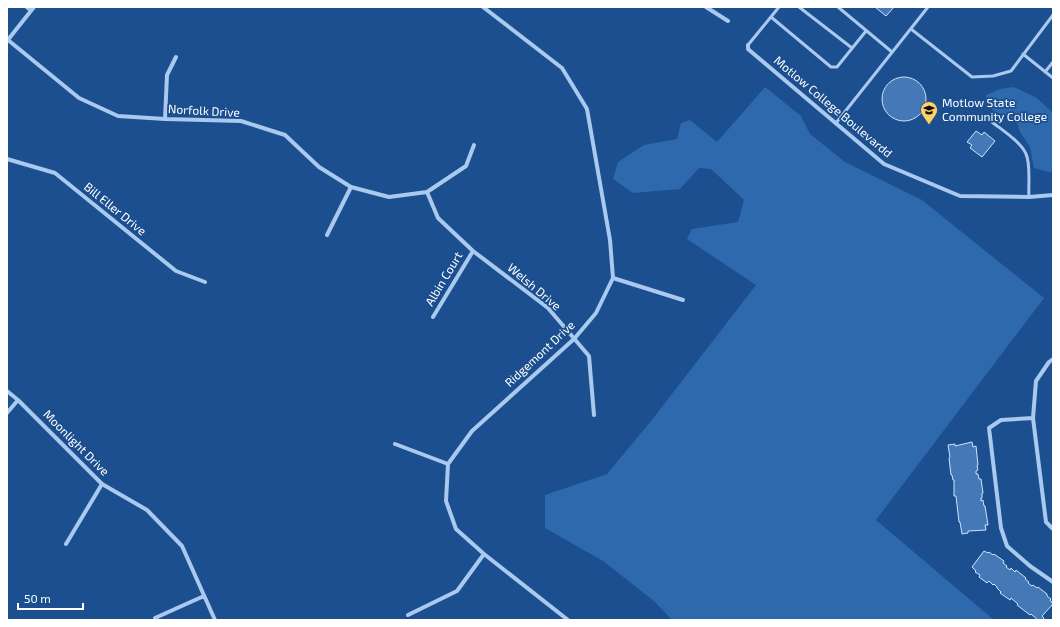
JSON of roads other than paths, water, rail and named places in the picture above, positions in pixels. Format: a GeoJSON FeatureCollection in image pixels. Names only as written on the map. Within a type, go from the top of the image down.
{"type":"FeatureCollection","features":[{"type":"Feature","properties":{"kind":"street"},"geometry":{"type":"LineString","coordinates":[[8,40],[34,7]]}},
{"type":"Feature","properties":{"kind":"street"},"geometry":{"type":"LineString","coordinates":[[483,7],[562,68],[587,109],[610,240],[613,278],[683,300]]}},
{"type":"Feature","properties":{"kind":"street"},"geometry":{"type":"LineString","coordinates":[[706,7],[728,21]]}},
{"type":"Feature","properties":{"kind":"street","name":"Norfolk Drive"},"geometry":{"type":"LineString","coordinates":[[8,40],[79,98],[118,116],[241,122],[285,135],[319,167],[350,187],[389,197],[427,192],[466,166],[474,145]]}},
{"type":"Feature","properties":{"kind":"street","name":"Motlow College Boulevardd"},"geometry":{"type":"LineString","coordinates":[[748,44],[748,49],[884,164],[960,196],[1029,197],[1053,195]]}},
{"type":"Feature","properties":{"kind":"street"},"geometry":{"type":"LineString","coordinates":[[165,119],[167,75],[176,57]]}},
{"type":"Feature","properties":{"kind":"street","name":"Bill Eller Drive"},"geometry":{"type":"LineString","coordinates":[[7,159],[55,173],[176,271],[205,282]]}},
{"type":"Feature","properties":{"kind":"street"},"geometry":{"type":"LineString","coordinates":[[327,235],[350,187]]}},
{"type":"Feature","properties":{"kind":"street","name":"Welsh Drive"},"geometry":{"type":"LineString","coordinates":[[427,192],[438,218],[473,251],[548,308],[589,356],[594,415]]}},
{"type":"Feature","properties":{"kind":"street","name":"Albin Court"},"geometry":{"type":"LineString","coordinates":[[433,317],[473,251]]}},
{"type":"Feature","properties":{"kind":"street","name":"Ridgemont Drive"},"geometry":{"type":"LineString","coordinates":[[448,464],[472,431],[574,339],[596,313],[613,278]]}},
{"type":"Feature","properties":{"kind":"street"},"geometry":{"type":"LineString","coordinates":[[1053,360],[1049,362],[1036,381],[1033,418],[1046,522],[1053,529]]}},
{"type":"Feature","properties":{"kind":"street","name":"Moonlight Drive"},"geometry":{"type":"LineString","coordinates":[[7,391],[18,400],[102,484],[147,510],[182,546],[215,620]]}},
{"type":"Feature","properties":{"kind":"street"},"geometry":{"type":"LineString","coordinates":[[7,413],[18,400]]}},
{"type":"Feature","properties":{"kind":"street"},"geometry":{"type":"LineString","coordinates":[[1033,418],[1001,420],[989,428],[1001,528],[1007,546],[1030,566],[1053,582]]}},
{"type":"Feature","properties":{"kind":"street"},"geometry":{"type":"LineString","coordinates":[[395,444],[448,464],[446,501],[456,529],[484,554],[568,620]]}},
{"type":"Feature","properties":{"kind":"street"},"geometry":{"type":"LineString","coordinates":[[66,544],[102,484]]}},
{"type":"Feature","properties":{"kind":"street"},"geometry":{"type":"LineString","coordinates":[[408,615],[457,591],[484,554]]}},
{"type":"Feature","properties":{"kind":"street"},"geometry":{"type":"LineString","coordinates":[[154,618],[204,596]]}},
{"type":"Feature","properties":{"kind":"lane"},"geometry":{"type":"LineString","coordinates":[[26,7],[31,11]]}},
{"type":"Feature","properties":{"kind":"lane"},"geometry":{"type":"LineString","coordinates":[[748,44],[779,7]]}},
{"type":"Feature","properties":{"kind":"lane"},"geometry":{"type":"LineString","coordinates":[[800,7],[852,48]]}},
{"type":"Feature","properties":{"kind":"lane"},"geometry":{"type":"LineString","coordinates":[[838,7],[892,52]]}},
{"type":"Feature","properties":{"kind":"lane"},"geometry":{"type":"LineString","coordinates":[[836,123],[928,7]]}},
{"type":"Feature","properties":{"kind":"lane"},"geometry":{"type":"LineString","coordinates":[[911,29],[972,77],[993,76],[1011,71],[1053,15]]}},
{"type":"Feature","properties":{"kind":"lane"},"geometry":{"type":"LineString","coordinates":[[770,17],[832,67],[837,67],[866,31]]}},
{"type":"Feature","properties":{"kind":"lane"},"geometry":{"type":"LineString","coordinates":[[1023,54],[1053,78]]}},
{"type":"Feature","properties":{"kind":"lane"},"geometry":{"type":"LineString","coordinates":[[1045,72],[1053,62]]}},
{"type":"Feature","properties":{"kind":"lane"},"geometry":{"type":"LineString","coordinates":[[992,122],[1021,146],[1026,153],[1028,161],[1029,197]]}},
{"type":"Feature","properties":{"kind":"place","name":"Motlow State Community College"},"geometry":{"type":"Point","coordinates":[929,125]}}]}
